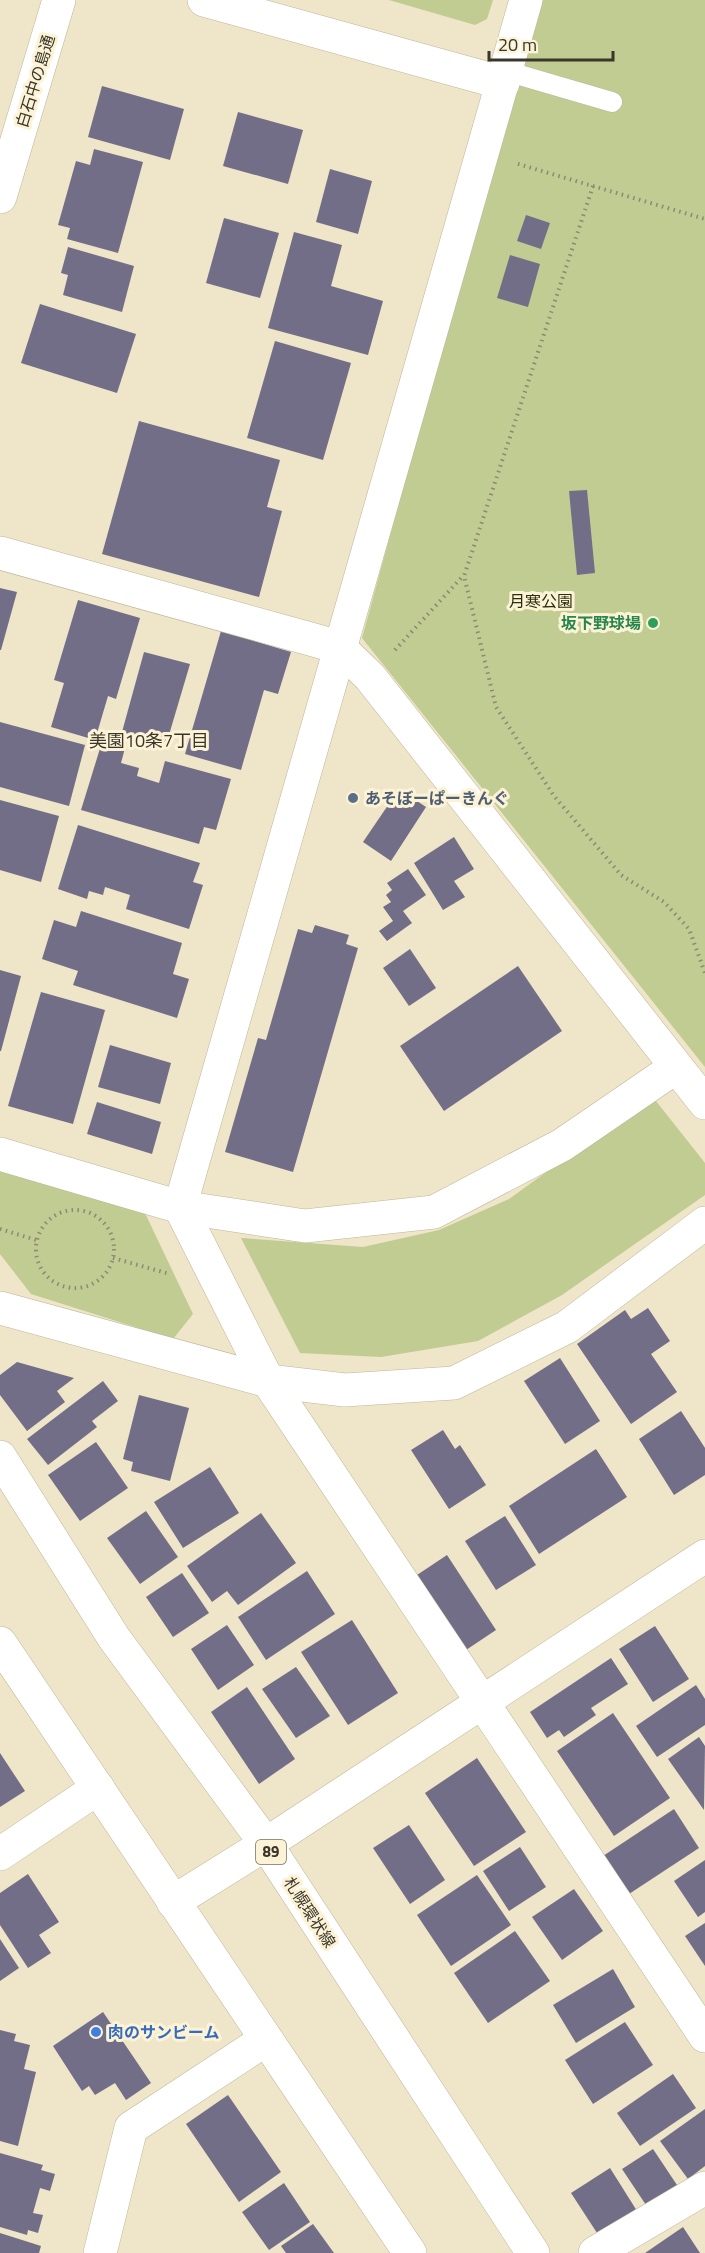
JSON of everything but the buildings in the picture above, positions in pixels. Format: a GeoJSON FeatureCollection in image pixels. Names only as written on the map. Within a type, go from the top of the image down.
{"type":"FeatureCollection","features":[{"type":"Feature","properties":{"kind":"street","name":"白石中の島通"},"geometry":{"type":"LineString","coordinates":[[0,197],[59,0]]}},
{"type":"Feature","properties":{"kind":"street"},"geometry":{"type":"LineString","coordinates":[[204,0],[505,77]]}},
{"type":"Feature","properties":{"kind":"street"},"geometry":{"type":"LineString","coordinates":[[526,0],[180,1207],[268,1381],[705,2036]]}},
{"type":"Feature","properties":{"kind":"street"},"geometry":{"type":"LineString","coordinates":[[0,553],[339,647],[370,676],[705,1103]]}},
{"type":"Feature","properties":{"kind":"street"},"geometry":{"type":"LineString","coordinates":[[0,1154],[180,1207],[305,1226],[434,1212],[562,1145],[676,1067]]}},
{"type":"Feature","properties":{"kind":"street"},"geometry":{"type":"LineString","coordinates":[[0,1308],[268,1381],[345,1390],[454,1383],[567,1327],[705,1223]]}},
{"type":"Feature","properties":{"kind":"street","name":"札幌環状線"},"geometry":{"type":"LineString","coordinates":[[0,1457],[114,1638],[266,1844],[533,2253]]}},
{"type":"Feature","properties":{"kind":"street"},"geometry":{"type":"LineString","coordinates":[[173,1902],[483,1703],[705,1556]]}},
{"type":"Feature","properties":{"kind":"street"},"geometry":{"type":"LineString","coordinates":[[0,1643],[410,2253]]}},
{"type":"Feature","properties":{"kind":"street"},"geometry":{"type":"LineString","coordinates":[[0,1854],[98,1788]]}},
{"type":"Feature","properties":{"kind":"street"},"geometry":{"type":"LineString","coordinates":[[100,2253],[131,2128],[265,2040]]}},
{"type":"Feature","properties":{"kind":"street"},"geometry":{"type":"LineString","coordinates":[[595,2253],[705,2188]]}},
{"type":"Feature","properties":{"kind":"lane"},"geometry":{"type":"LineString","coordinates":[[505,77],[612,102]]}},
{"type":"Feature","properties":{"kind":"path"},"geometry":{"type":"LineString","coordinates":[[483,153],[705,219]]}},
{"type":"Feature","properties":{"kind":"path"},"geometry":{"type":"LineString","coordinates":[[370,676],[464,576],[593,186]]}},
{"type":"Feature","properties":{"kind":"path"},"geometry":{"type":"LineString","coordinates":[[464,576],[496,707],[554,796],[621,875],[664,902],[689,929],[705,973]]}},
{"type":"Feature","properties":{"kind":"path"},"geometry":{"type":"LineString","coordinates":[[63,1211],[83,1211],[102,1220],[110,1231],[114,1244],[113,1258],[100,1279],[90,1286],[65,1288],[44,1275],[37,1258],[36,1240],[41,1227],[51,1218],[63,1211]]}},
{"type":"Feature","properties":{"kind":"path"},"geometry":{"type":"LineString","coordinates":[[0,1229],[36,1240]]}},
{"type":"Feature","properties":{"kind":"path"},"geometry":{"type":"LineString","coordinates":[[113,1258],[176,1276]]}},
{"type":"Feature","properties":{"kind":"green space"},"geometry":{"type":"Polygon","coordinates":[[[389,0],[493,0],[487,19],[475,25],[389,0]]]}},
{"type":"Feature","properties":{"kind":"green space","name":"月寒公園"},"geometry":{"type":"Polygon","coordinates":[[[537,0],[705,0],[705,1067],[362,638],[537,0]]]}},
{"type":"Feature","properties":{"kind":"green space"},"geometry":{"type":"Polygon","coordinates":[[[652,1096],[705,1163],[705,1195],[562,1295],[478,1341],[381,1357],[300,1353],[241,1238],[363,1247],[439,1230],[509,1199],[652,1096]]]}},
{"type":"Feature","properties":{"kind":"green space"},"geometry":{"type":"Polygon","coordinates":[[[0,1168],[144,1211],[193,1314],[173,1339],[31,1294],[0,1254],[0,1168]]]}},
{"type":"Feature","properties":{"kind":"place","name":"坂下野球場"},"geometry":{"type":"Point","coordinates":[653,623]}},
{"type":"Feature","properties":{"kind":"place","name":"あそぼーぱーきんぐ"},"geometry":{"type":"Point","coordinates":[353,798]}},
{"type":"Feature","properties":{"kind":"place","name":"肉のサンビーム"},"geometry":{"type":"Point","coordinates":[96,2032]}},
{"type":"Feature","properties":{"kind":"district","name":"美園10条7丁目"},"geometry":{"type":"Point","coordinates":[149,741]}}]}
